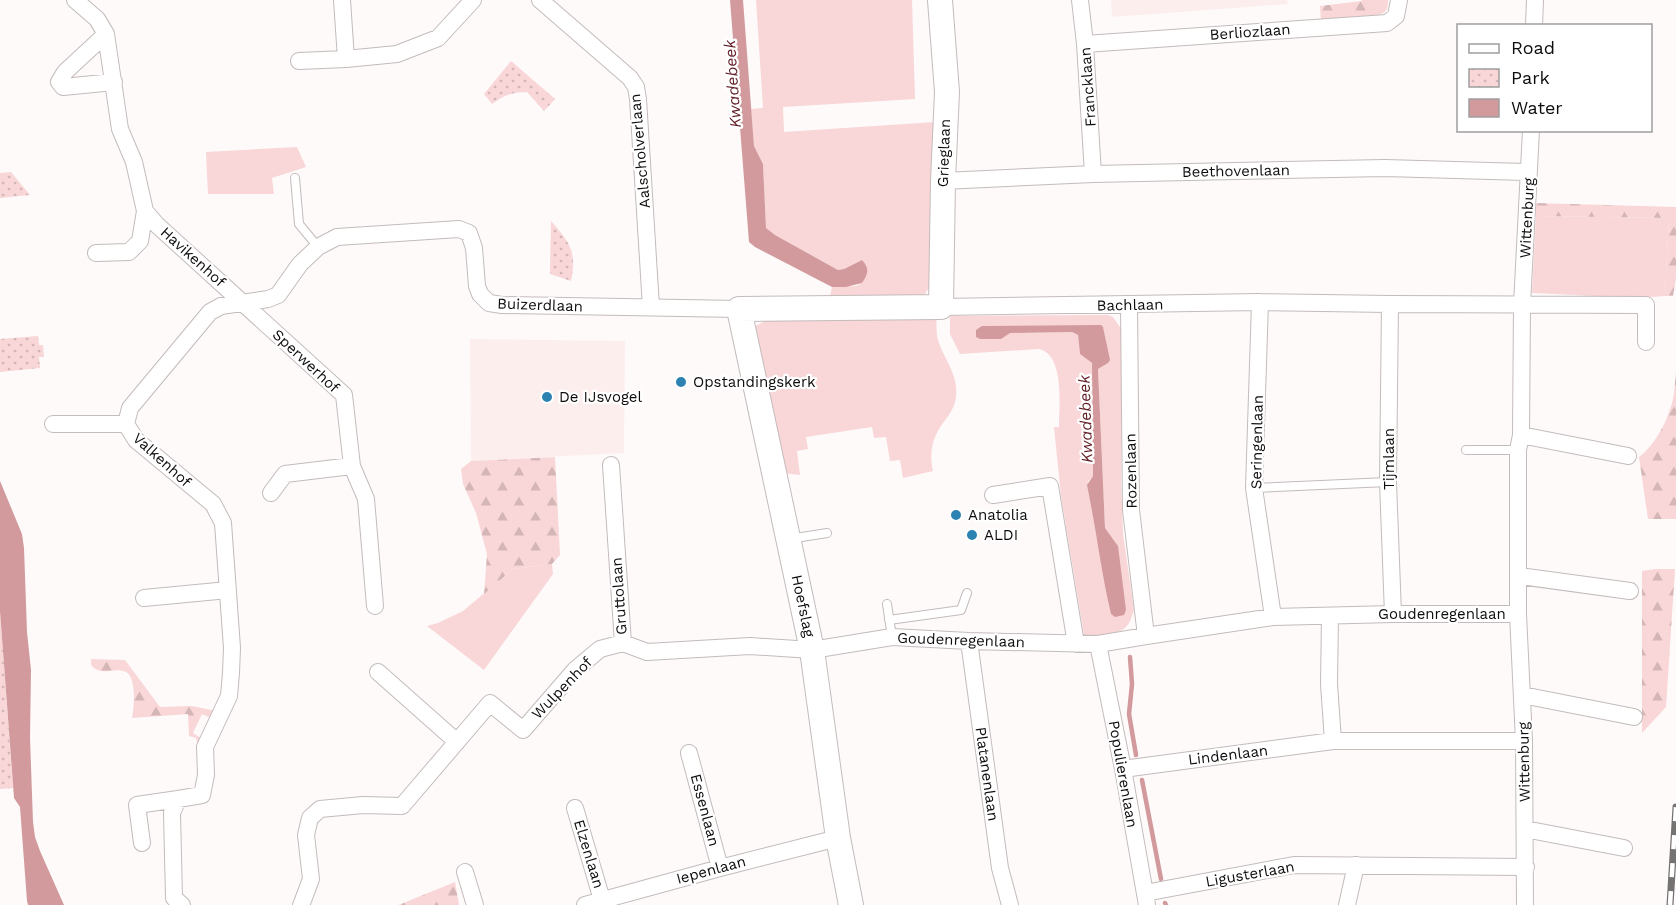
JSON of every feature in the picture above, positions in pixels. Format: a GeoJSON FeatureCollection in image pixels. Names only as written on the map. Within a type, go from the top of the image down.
{"type":"FeatureCollection","features":[{"type":"Feature","properties":{"kind":"street","name":"Havikenhof"},"geometry":{"type":"LineString","coordinates":[[75,0],[97,19],[106,34],[120,129],[134,162],[145,211],[140,241],[129,252],[96,253]]}},
{"type":"Feature","properties":{"kind":"street"},"geometry":{"type":"LineString","coordinates":[[342,0],[346,59]]}},
{"type":"Feature","properties":{"kind":"street"},"geometry":{"type":"LineString","coordinates":[[299,61],[397,54],[438,39],[473,0]]}},
{"type":"Feature","properties":{"kind":"street","name":"Grieglaan"},"geometry":{"type":"LineString","coordinates":[[940,0],[947,92],[941,307]]}},
{"type":"Feature","properties":{"kind":"street","name":"Francklaan"},"geometry":{"type":"LineString","coordinates":[[1080,0],[1093,174]]}},
{"type":"Feature","properties":{"kind":"street","name":"Berliozlaan"},"geometry":{"type":"LineString","coordinates":[[1085,44],[1387,23],[1396,16],[1399,0]]}},
{"type":"Feature","properties":{"kind":"street"},"geometry":{"type":"LineString","coordinates":[[1534,24],[1535,0]]}},
{"type":"Feature","properties":{"kind":"street","name":"Aalscholverlaan"},"geometry":{"type":"LineString","coordinates":[[543,1],[630,78],[636,87],[651,307]]}},
{"type":"Feature","properties":{"kind":"street"},"geometry":{"type":"LineString","coordinates":[[106,34],[65,72],[59,82],[63,87],[114,82]]}},
{"type":"Feature","properties":{"kind":"street","name":"Wittenburg"},"geometry":{"type":"LineString","coordinates":[[1525,905],[1524,741],[1518,614],[1522,305],[1530,132]]}},
{"type":"Feature","properties":{"kind":"street","name":"Beethovenlaan"},"geometry":{"type":"LineString","coordinates":[[943,181],[1093,174],[1385,168],[1529,172]]}},
{"type":"Feature","properties":{"kind":"street","name":"Havikenhof"},"geometry":{"type":"LineString","coordinates":[[145,211],[157,225],[243,302]]}},
{"type":"Feature","properties":{"kind":"street","name":"Buizerdlaan"},"geometry":{"type":"LineString","coordinates":[[243,302],[268,299],[278,295],[300,264],[318,247],[337,237],[459,229],[469,233],[474,248],[477,286],[480,294],[489,303],[739,309]]}},
{"type":"Feature","properties":{"kind":"street","name":"Valkenhof"},"geometry":{"type":"LineString","coordinates":[[178,799],[202,795],[206,775],[205,747],[229,696],[232,657],[223,523],[213,504],[136,440],[126,424],[130,408],[210,312],[220,306],[243,302]]}},
{"type":"Feature","properties":{"kind":"street","name":"Sperwerhof"},"geometry":{"type":"LineString","coordinates":[[243,302],[344,395],[352,466],[366,499],[375,606]]}},
{"type":"Feature","properties":{"kind":"street","name":"Bachlaan"},"geometry":{"type":"LineString","coordinates":[[739,309],[1260,302],[1522,305]]}},
{"type":"Feature","properties":{"kind":"street","name":"Seringenlaan"},"geometry":{"type":"LineString","coordinates":[[1260,302],[1254,488],[1273,617]]}},
{"type":"Feature","properties":{"kind":"street","name":"Tijmlaan"},"geometry":{"type":"LineString","coordinates":[[1390,304],[1388,482],[1393,614]]}},
{"type":"Feature","properties":{"kind":"street","name":"Rozenlaan"},"geometry":{"type":"LineString","coordinates":[[1129,305],[1131,510],[1146,636]]}},
{"type":"Feature","properties":{"kind":"street"},"geometry":{"type":"LineString","coordinates":[[1522,305],[1646,305],[1646,342]]}},
{"type":"Feature","properties":{"kind":"street","name":"Hoefslag"},"geometry":{"type":"LineString","coordinates":[[739,309],[812,650],[838,838],[852,905]]}},
{"type":"Feature","properties":{"kind":"street"},"geometry":{"type":"LineString","coordinates":[[53,424],[126,424]]}},
{"type":"Feature","properties":{"kind":"street"},"geometry":{"type":"LineString","coordinates":[[1520,443],[1628,456]]}},
{"type":"Feature","properties":{"kind":"street","name":"Gruttolaan"},"geometry":{"type":"LineString","coordinates":[[611,465],[623,643],[646,652],[750,646],[812,650]]}},
{"type":"Feature","properties":{"kind":"street"},"geometry":{"type":"LineString","coordinates":[[271,493],[285,474],[352,466]]}},
{"type":"Feature","properties":{"kind":"street"},"geometry":{"type":"LineString","coordinates":[[993,495],[1050,486],[1076,644]]}},
{"type":"Feature","properties":{"kind":"street"},"geometry":{"type":"LineString","coordinates":[[1520,576],[1630,591]]}},
{"type":"Feature","properties":{"kind":"street"},"geometry":{"type":"LineString","coordinates":[[144,598],[228,590]]}},
{"type":"Feature","properties":{"kind":"street","name":"Goudenregenlaan"},"geometry":{"type":"LineString","coordinates":[[812,650],[892,637],[1098,644],[1273,617],[1518,614]]}},
{"type":"Feature","properties":{"kind":"street"},"geometry":{"type":"LineString","coordinates":[[1330,616],[1329,681],[1333,741]]}},
{"type":"Feature","properties":{"kind":"street","name":"Platanenlaan"},"geometry":{"type":"LineString","coordinates":[[969,641],[1000,868],[1010,905]]}},
{"type":"Feature","properties":{"kind":"street","name":"Wulpenhof"},"geometry":{"type":"LineString","coordinates":[[301,905],[311,879],[306,834],[310,818],[320,809],[363,805],[402,806],[490,703],[523,730],[575,670],[600,649],[623,643]]}},
{"type":"Feature","properties":{"kind":"street","name":"Populierenlaan"},"geometry":{"type":"LineString","coordinates":[[1098,644],[1146,899]]}},
{"type":"Feature","properties":{"kind":"street"},"geometry":{"type":"LineString","coordinates":[[378,672],[457,742]]}},
{"type":"Feature","properties":{"kind":"street"},"geometry":{"type":"LineString","coordinates":[[1522,695],[1634,717]]}},
{"type":"Feature","properties":{"kind":"street","name":"Lindenlaan"},"geometry":{"type":"LineString","coordinates":[[1123,769],[1333,741],[1524,741]]}},
{"type":"Feature","properties":{"kind":"street","name":"Essenlaan"},"geometry":{"type":"LineString","coordinates":[[689,753],[720,867]]}},
{"type":"Feature","properties":{"kind":"street"},"geometry":{"type":"LineString","coordinates":[[142,843],[137,805],[178,799]]}},
{"type":"Feature","properties":{"kind":"street"},"geometry":{"type":"LineString","coordinates":[[178,799],[172,813],[174,898],[182,905]]}},
{"type":"Feature","properties":{"kind":"street","name":"Elzenlaan"},"geometry":{"type":"LineString","coordinates":[[575,808],[602,900]]}},
{"type":"Feature","properties":{"kind":"street"},"geometry":{"type":"LineString","coordinates":[[1525,829],[1624,848]]}},
{"type":"Feature","properties":{"kind":"street","name":"Iepenlaan"},"geometry":{"type":"LineString","coordinates":[[585,905],[720,867],[838,838]]}},
{"type":"Feature","properties":{"kind":"street"},"geometry":{"type":"LineString","coordinates":[[1347,905],[1356,864]]}},
{"type":"Feature","properties":{"kind":"street","name":"Ligusterlaan"},"geometry":{"type":"LineString","coordinates":[[1146,899],[1294,865],[1526,867]]}},
{"type":"Feature","properties":{"kind":"street"},"geometry":{"type":"LineString","coordinates":[[465,872],[475,905]]}},
{"type":"Feature","properties":{"kind":"lane"},"geometry":{"type":"LineString","coordinates":[[295,178],[299,224],[318,247]]}},
{"type":"Feature","properties":{"kind":"lane"},"geometry":{"type":"LineString","coordinates":[[1466,450],[1520,443]]}},
{"type":"Feature","properties":{"kind":"lane"},"geometry":{"type":"LineString","coordinates":[[1254,488],[1388,482]]}},
{"type":"Feature","properties":{"kind":"lane"},"geometry":{"type":"LineString","coordinates":[[789,539],[827,533]]}},
{"type":"Feature","properties":{"kind":"lane"},"geometry":{"type":"LineString","coordinates":[[889,620],[962,610],[967,593]]}},
{"type":"Feature","properties":{"kind":"lane"},"geometry":{"type":"LineString","coordinates":[[887,604],[892,637]]}},
{"type":"Feature","properties":{"kind":"shaded area"},"geometry":{"type":"Polygon","coordinates":[[[1111,0],[1287,0],[1288,4],[1112,17],[1111,0]]]}},
{"type":"Feature","properties":{"kind":"shaded area","name":"De IJsvogel"},"geometry":{"type":"Polygon","coordinates":[[[470,339],[625,341],[624,453],[471,461],[470,339]]]}},
{"type":"Feature","properties":{"kind":"green space"},"geometry":{"type":"Polygon","coordinates":[[[756,0],[912,0],[915,99],[783,107],[784,132],[935,122],[930,286],[918,299],[829,301],[832,287],[856,286],[862,283],[862,260],[838,270],[766,228],[763,164],[754,146],[751,109],[763,108],[756,0]]]}},
{"type":"Feature","properties":{"kind":"green space"},"geometry":{"type":"Polygon","coordinates":[[[1362,0],[1388,0],[1385,12],[1379,15],[1321,21],[1320,6],[1362,0]]]}},
{"type":"Feature","properties":{"kind":"green space"},"geometry":{"type":"Polygon","coordinates":[[[511,61],[555,99],[544,111],[527,92],[509,95],[492,104],[484,94],[511,61]]]}},
{"type":"Feature","properties":{"kind":"green space"},"geometry":{"type":"Polygon","coordinates":[[[297,147],[306,167],[272,178],[274,194],[208,194],[206,152],[297,147]]]}},
{"type":"Feature","properties":{"kind":"green space"},"geometry":{"type":"Polygon","coordinates":[[[11,172],[30,195],[0,198],[0,173],[11,172]]]}},
{"type":"Feature","properties":{"kind":"green space"},"geometry":{"type":"Polygon","coordinates":[[[1535,203],[1676,207],[1676,278],[1673,296],[1665,296],[1669,218],[1536,216],[1535,203]]]}},
{"type":"Feature","properties":{"kind":"green space"},"geometry":{"type":"Polygon","coordinates":[[[1536,216],[1669,218],[1665,296],[1636,298],[1532,293],[1536,216]]]}},
{"type":"Feature","properties":{"kind":"green space"},"geometry":{"type":"Polygon","coordinates":[[[551,221],[570,248],[573,262],[571,281],[550,274],[551,221]]]}},
{"type":"Feature","properties":{"kind":"green space"},"geometry":{"type":"Polygon","coordinates":[[[1108,315],[1113,317],[1122,330],[1123,534],[1134,610],[1129,624],[1122,630],[1106,635],[1084,635],[1061,496],[1054,427],[1059,427],[1060,395],[1057,371],[1053,361],[1047,353],[1039,349],[960,354],[950,334],[950,316],[1108,315]],[[1103,327],[1010,333],[1072,332],[1078,335],[1080,354],[1092,363],[1093,476],[1088,482],[1097,540],[1118,546],[1105,528],[1098,369],[1108,363],[1103,327]]]}},
{"type":"Feature","properties":{"kind":"green space"},"geometry":{"type":"Polygon","coordinates":[[[936,316],[938,340],[954,377],[956,393],[953,408],[934,440],[931,458],[933,471],[903,478],[900,460],[890,461],[886,437],[874,438],[872,427],[806,437],[808,449],[797,451],[800,475],[783,473],[754,327],[770,318],[936,316]]]}},
{"type":"Feature","properties":{"kind":"green space"},"geometry":{"type":"Polygon","coordinates":[[[38,336],[39,345],[43,345],[44,357],[39,357],[40,368],[0,372],[0,339],[38,336]]]}},
{"type":"Feature","properties":{"kind":"green space"},"geometry":{"type":"Polygon","coordinates":[[[1676,370],[1676,519],[1648,519],[1639,457],[1656,438],[1668,415],[1674,396],[1676,370]]]}},
{"type":"Feature","properties":{"kind":"green space"},"geometry":{"type":"Polygon","coordinates":[[[555,457],[560,555],[552,564],[513,569],[484,594],[487,554],[476,513],[463,484],[461,469],[471,461],[555,457]]]}},
{"type":"Feature","properties":{"kind":"green space"},"geometry":{"type":"Polygon","coordinates":[[[552,564],[553,574],[484,670],[427,626],[463,611],[513,569],[552,564]]]}},
{"type":"Feature","properties":{"kind":"green space"},"geometry":{"type":"Polygon","coordinates":[[[1675,569],[1666,707],[1642,733],[1642,571],[1675,569]]]}},
{"type":"Feature","properties":{"kind":"green space"},"geometry":{"type":"Polygon","coordinates":[[[0,611],[13,788],[0,789],[0,611]]]}},
{"type":"Feature","properties":{"kind":"green space"},"geometry":{"type":"Polygon","coordinates":[[[91,659],[125,660],[160,707],[192,706],[216,711],[213,719],[202,714],[193,733],[204,740],[201,746],[196,738],[189,736],[188,714],[132,718],[134,694],[129,675],[117,670],[95,669],[91,665],[91,659]]]}},
{"type":"Feature","properties":{"kind":"green space"},"geometry":{"type":"Polygon","coordinates":[[[455,882],[459,905],[398,905],[401,904],[455,882]]]}},
{"type":"Feature","properties":{"kind":"water"},"geometry":{"type":"Polygon","coordinates":[[[730,0],[743,0],[754,146],[763,164],[766,228],[838,270],[862,260],[867,272],[862,283],[846,287],[832,287],[749,242],[730,0]]]}},
{"type":"Feature","properties":{"kind":"water"},"geometry":{"type":"Polygon","coordinates":[[[1101,325],[1110,360],[1098,369],[1105,528],[1118,546],[1126,610],[1124,615],[1115,617],[1111,614],[1107,598],[1087,485],[1093,476],[1092,363],[1080,354],[1078,335],[1072,332],[1010,333],[1001,339],[976,337],[976,330],[982,326],[1101,325]]]}},
{"type":"Feature","properties":{"kind":"water"},"geometry":{"type":"Polygon","coordinates":[[[0,481],[22,534],[24,548],[27,632],[31,670],[30,738],[35,837],[64,905],[28,905],[27,901],[20,807],[14,798],[0,611],[0,481]]]}},
{"type":"Feature","properties":{"kind":"waterway","name":"Kwadebeek"},"geometry":{"type":"LineString","coordinates":[[1130,657],[1132,684],[1129,714],[1136,755]]}},
{"type":"Feature","properties":{"kind":"waterway","name":"Kwadebeek"},"geometry":{"type":"LineString","coordinates":[[1142,780],[1161,879]]}},
{"type":"Feature","properties":{"kind":"railway"},"geometry":{"type":"LineString","coordinates":[[1670,905],[1676,807]]}},
{"type":"Feature","properties":{"kind":"place","name":"Opstandingskerk"},"geometry":{"type":"Point","coordinates":[681,382]}},
{"type":"Feature","properties":{"kind":"place","name":"De IJsvogel"},"geometry":{"type":"Point","coordinates":[547,397]}},
{"type":"Feature","properties":{"kind":"place","name":"Anatolia"},"geometry":{"type":"Point","coordinates":[956,515]}},
{"type":"Feature","properties":{"kind":"place","name":"ALDI"},"geometry":{"type":"Point","coordinates":[972,535]}}]}
